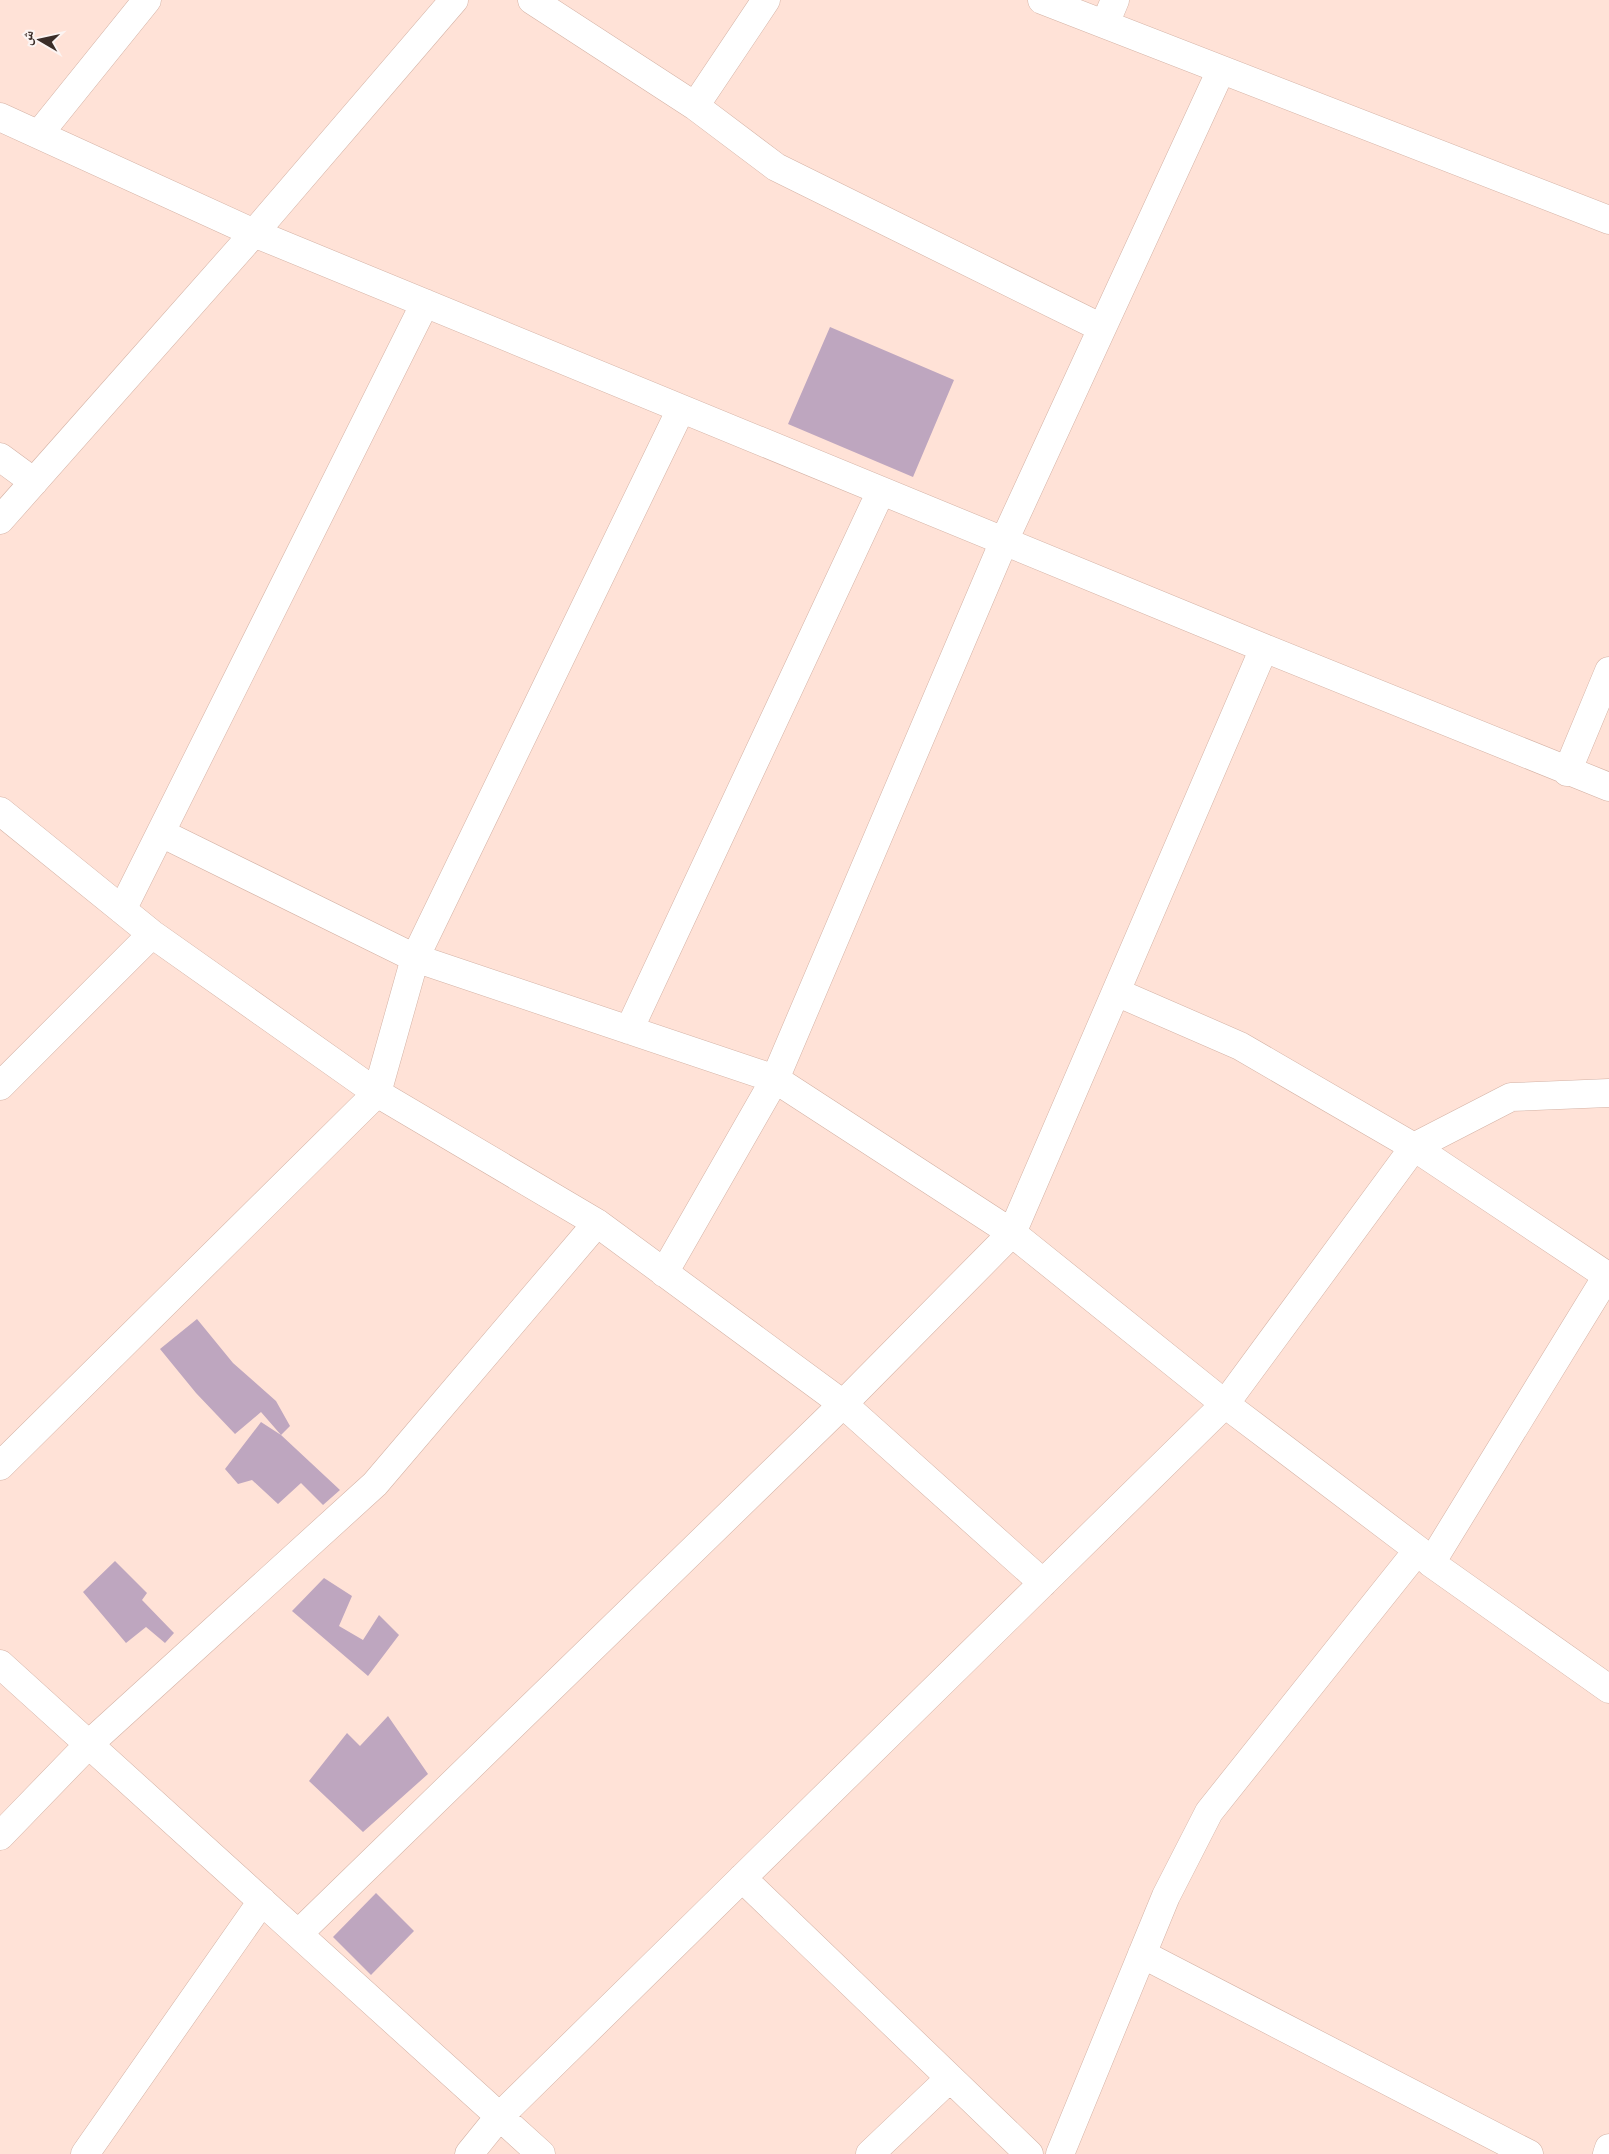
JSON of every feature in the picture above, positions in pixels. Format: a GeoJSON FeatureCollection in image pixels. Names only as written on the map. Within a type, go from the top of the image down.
{"type":"FeatureCollection","features":[{"type":"Feature","properties":{"kind":"street"},"geometry":{"type":"LineString","coordinates":[[38,134],[147,0]]}},
{"type":"Feature","properties":{"kind":"street"},"geometry":{"type":"LineString","coordinates":[[0,520],[254,233],[454,0]]}},
{"type":"Feature","properties":{"kind":"street"},"geometry":{"type":"LineString","coordinates":[[532,0],[695,106],[776,167],[1102,328]]}},
{"type":"Feature","properties":{"kind":"street"},"geometry":{"type":"LineString","coordinates":[[695,106],[766,0]]}},
{"type":"Feature","properties":{"kind":"street"},"geometry":{"type":"LineString","coordinates":[[1042,0],[1110,12],[1221,70],[1609,220]]}},
{"type":"Feature","properties":{"kind":"street"},"geometry":{"type":"LineString","coordinates":[[664,1273],[775,1079],[1004,542],[1221,70]]}},
{"type":"Feature","properties":{"kind":"street"},"geometry":{"type":"LineString","coordinates":[[0,117],[254,233],[1004,542],[1609,787]]}},
{"type":"Feature","properties":{"kind":"street"},"geometry":{"type":"LineString","coordinates":[[122,910],[425,303]]}},
{"type":"Feature","properties":{"kind":"street"},"geometry":{"type":"LineString","coordinates":[[0,1466],[377,1093],[415,958],[680,409]]}},
{"type":"Feature","properties":{"kind":"street"},"geometry":{"type":"LineString","coordinates":[[0,457],[34,482]]}},
{"type":"Feature","properties":{"kind":"street"},"geometry":{"type":"LineString","coordinates":[[629,1030],[881,491]]}},
{"type":"Feature","properties":{"kind":"street"},"geometry":{"type":"LineString","coordinates":[[298,1934],[844,1404],[1012,1233],[1264,648]]}},
{"type":"Feature","properties":{"kind":"street"},"geometry":{"type":"LineString","coordinates":[[1568,772],[1609,671]]}},
{"type":"Feature","properties":{"kind":"street"},"geometry":{"type":"LineString","coordinates":[[0,811],[152,934],[377,1093],[596,1223],[844,1404],[1043,1583]]}},
{"type":"Feature","properties":{"kind":"street"},"geometry":{"type":"LineString","coordinates":[[161,832],[415,958],[775,1079],[1012,1233],[1225,1404],[1424,1557],[1609,1689]]}},
{"type":"Feature","properties":{"kind":"street"},"geometry":{"type":"LineString","coordinates":[[0,1086],[152,934]]}},
{"type":"Feature","properties":{"kind":"street"},"geometry":{"type":"LineString","coordinates":[[1060,2154],[1166,1896],[1209,1812],[1424,1557],[1608,1276],[1414,1147],[1240,1046],[1116,992]]}},
{"type":"Feature","properties":{"kind":"street"},"geometry":{"type":"LineString","coordinates":[[469,2154],[499,2117],[1225,1404],[1414,1147],[1511,1097],[1609,1092]]}},
{"type":"Feature","properties":{"kind":"street"},"geometry":{"type":"LineString","coordinates":[[0,1836],[89,1744],[375,1484],[596,1223]]}},
{"type":"Feature","properties":{"kind":"street"},"geometry":{"type":"LineString","coordinates":[[0,1664],[540,2154]]}},
{"type":"Feature","properties":{"kind":"street"},"geometry":{"type":"LineString","coordinates":[[742,1878],[1030,2154]]}},
{"type":"Feature","properties":{"kind":"street"},"geometry":{"type":"LineString","coordinates":[[85,2154],[262,1901]]}},
{"type":"Feature","properties":{"kind":"street"},"geometry":{"type":"LineString","coordinates":[[1142,1954],[1529,2154]]}},
{"type":"Feature","properties":{"kind":"street"},"geometry":{"type":"LineString","coordinates":[[870,2154],[950,2078]]}},
{"type":"Feature","properties":{"kind":"street"},"geometry":{"type":"LineString","coordinates":[[1606,2154],[1609,2148]]}},
{"type":"Feature","properties":{"kind":"building"},"geometry":{"type":"Polygon","coordinates":[[[830,327],[954,380],[913,477],[788,424],[830,327]]]}},
{"type":"Feature","properties":{"kind":"building"},"geometry":{"type":"Polygon","coordinates":[[[197,1319],[233,1363],[276,1401],[290,1426],[281,1435],[261,1412],[235,1434],[196,1393],[160,1349],[197,1319]]]}},
{"type":"Feature","properties":{"kind":"building"},"geometry":{"type":"Polygon","coordinates":[[[261,1422],[281,1435],[340,1490],[323,1505],[301,1483],[278,1504],[252,1480],[238,1484],[225,1469],[261,1422]]]}},
{"type":"Feature","properties":{"kind":"building"},"geometry":{"type":"Polygon","coordinates":[[[115,1561],[147,1593],[142,1600],[174,1633],[165,1643],[146,1627],[126,1643],[83,1592],[115,1561]]]}},
{"type":"Feature","properties":{"kind":"building"},"geometry":{"type":"Polygon","coordinates":[[[324,1578],[352,1596],[339,1626],[363,1640],[379,1615],[399,1635],[368,1676],[292,1611],[324,1578]]]}},
{"type":"Feature","properties":{"kind":"building"},"geometry":{"type":"Polygon","coordinates":[[[388,1716],[428,1774],[363,1832],[309,1781],[347,1733],[360,1746],[388,1716]]]}},
{"type":"Feature","properties":{"kind":"building"},"geometry":{"type":"Polygon","coordinates":[[[376,1893],[414,1931],[371,1975],[333,1937],[376,1893]]]}}]}
